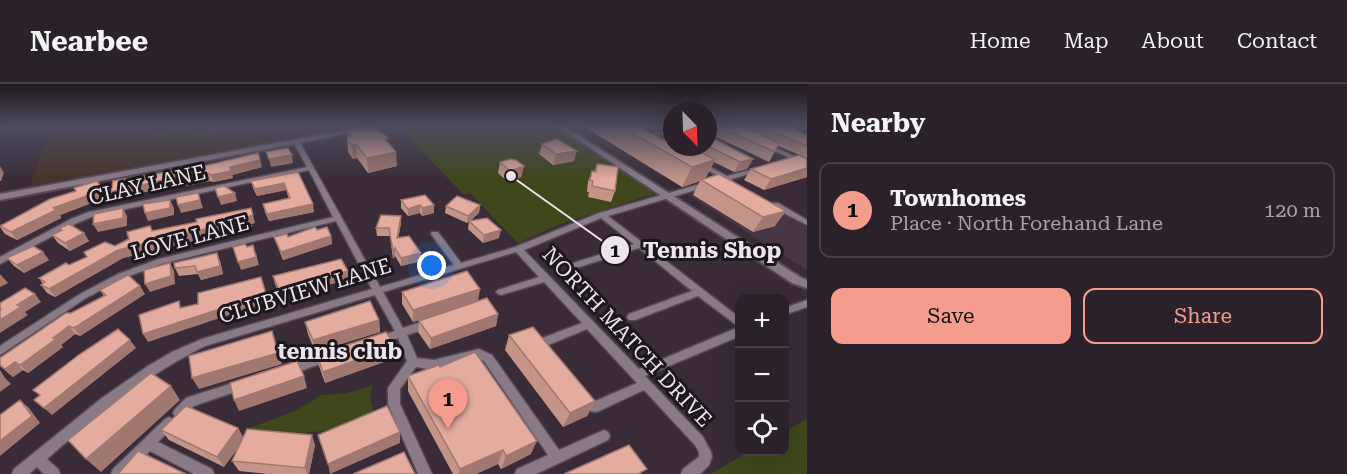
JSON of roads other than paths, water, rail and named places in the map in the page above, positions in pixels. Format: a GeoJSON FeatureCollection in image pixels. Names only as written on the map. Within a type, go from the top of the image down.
{"type":"FeatureCollection","features":[{"type":"Feature","properties":{"kind":"street"},"geometry":{"type":"LineString","coordinates":[[0,197],[279,144]]}},
{"type":"Feature","properties":{"kind":"street"},"geometry":{"type":"LineString","coordinates":[[298,144],[401,333],[413,362]]}},
{"type":"Feature","properties":{"kind":"street"},"geometry":{"type":"LineString","coordinates":[[589,144],[671,195]]}},
{"type":"Feature","properties":{"kind":"street"},"geometry":{"type":"LineString","coordinates":[[596,144],[796,280],[807,283]]}},
{"type":"Feature","properties":{"kind":"street"},"geometry":{"type":"LineString","coordinates":[[765,144],[807,164]]}},
{"type":"Feature","properties":{"kind":"street"},"geometry":{"type":"LineString","coordinates":[[691,158],[736,184]]}},
{"type":"Feature","properties":{"kind":"street"},"geometry":{"type":"LineString","coordinates":[[788,162],[797,159]]}},
{"type":"Feature","properties":{"kind":"street","name":"CLUBVIEW LANE"},"geometry":{"type":"LineString","coordinates":[[19,474],[136,378],[171,356],[202,343],[518,249],[602,215],[769,167]]}},
{"type":"Feature","properties":{"kind":"street","name":"CLAY LANE"},"geometry":{"type":"LineString","coordinates":[[0,261],[74,221],[92,214],[310,168]]}},
{"type":"Feature","properties":{"kind":"street"},"geometry":{"type":"LineString","coordinates":[[765,200],[807,223]]}},
{"type":"Feature","properties":{"kind":"street"},"geometry":{"type":"LineString","coordinates":[[602,215],[735,320]]}},
{"type":"Feature","properties":{"kind":"street","name":"LOVE LANE"},"geometry":{"type":"LineString","coordinates":[[0,351],[83,296],[121,276],[159,262],[337,218]]}},
{"type":"Feature","properties":{"kind":"street"},"geometry":{"type":"LineString","coordinates":[[435,234],[459,266]]}},
{"type":"Feature","properties":{"kind":"street"},"geometry":{"type":"LineString","coordinates":[[576,265],[641,245]]}},
{"type":"Feature","properties":{"kind":"street","name":"NORTH MATCH DRIVE"},"geometry":{"type":"LineString","coordinates":[[518,249],[699,441],[705,453],[702,466],[688,474]]}},
{"type":"Feature","properties":{"kind":"street"},"geometry":{"type":"LineString","coordinates":[[501,292],[545,278]]}},
{"type":"Feature","properties":{"kind":"street"},"geometry":{"type":"LineString","coordinates":[[632,317],[699,292]]}},
{"type":"Feature","properties":{"kind":"street"},"geometry":{"type":"LineString","coordinates":[[789,310],[807,303]]}},
{"type":"Feature","properties":{"kind":"street"},"geometry":{"type":"LineString","coordinates":[[368,344],[442,319]]}},
{"type":"Feature","properties":{"kind":"street"},"geometry":{"type":"LineString","coordinates":[[544,342],[589,324]]}},
{"type":"Feature","properties":{"kind":"street"},"geometry":{"type":"LineString","coordinates":[[637,375],[735,333]]}},
{"type":"Feature","properties":{"kind":"street"},"geometry":{"type":"LineString","coordinates":[[413,362],[434,365],[479,353],[488,358],[557,458]]}},
{"type":"Feature","properties":{"kind":"street"},"geometry":{"type":"LineString","coordinates":[[279,373],[334,355]]}},
{"type":"Feature","properties":{"kind":"street"},"geometry":{"type":"LineString","coordinates":[[413,362],[394,388],[394,404],[410,454],[425,474]]}},
{"type":"Feature","properties":{"kind":"street"},"geometry":{"type":"LineString","coordinates":[[118,474],[190,402],[257,380]]}},
{"type":"Feature","properties":{"kind":"street"},"geometry":{"type":"LineString","coordinates":[[595,407],[645,384]]}},
{"type":"Feature","properties":{"kind":"street"},"geometry":{"type":"LineString","coordinates":[[522,474],[604,436]]}},
{"type":"Feature","properties":{"kind":"street"},"geometry":{"type":"LineString","coordinates":[[149,444],[207,474]]}},
{"type":"Feature","properties":{"kind":"street"},"geometry":{"type":"LineString","coordinates":[[38,459],[52,474]]}},
{"type":"Feature","properties":{"kind":"place","name":"Tennis Shop"},"geometry":{"type":"Point","coordinates":[511,176]}},
{"type":"Feature","properties":{"kind":"place","name":"Townhomes"},"geometry":{"type":"Point","coordinates":[448,429]}},
{"type":"Feature","properties":{"kind":"district","name":"tennis club"},"geometry":{"type":"Point","coordinates":[340,351]}}]}
